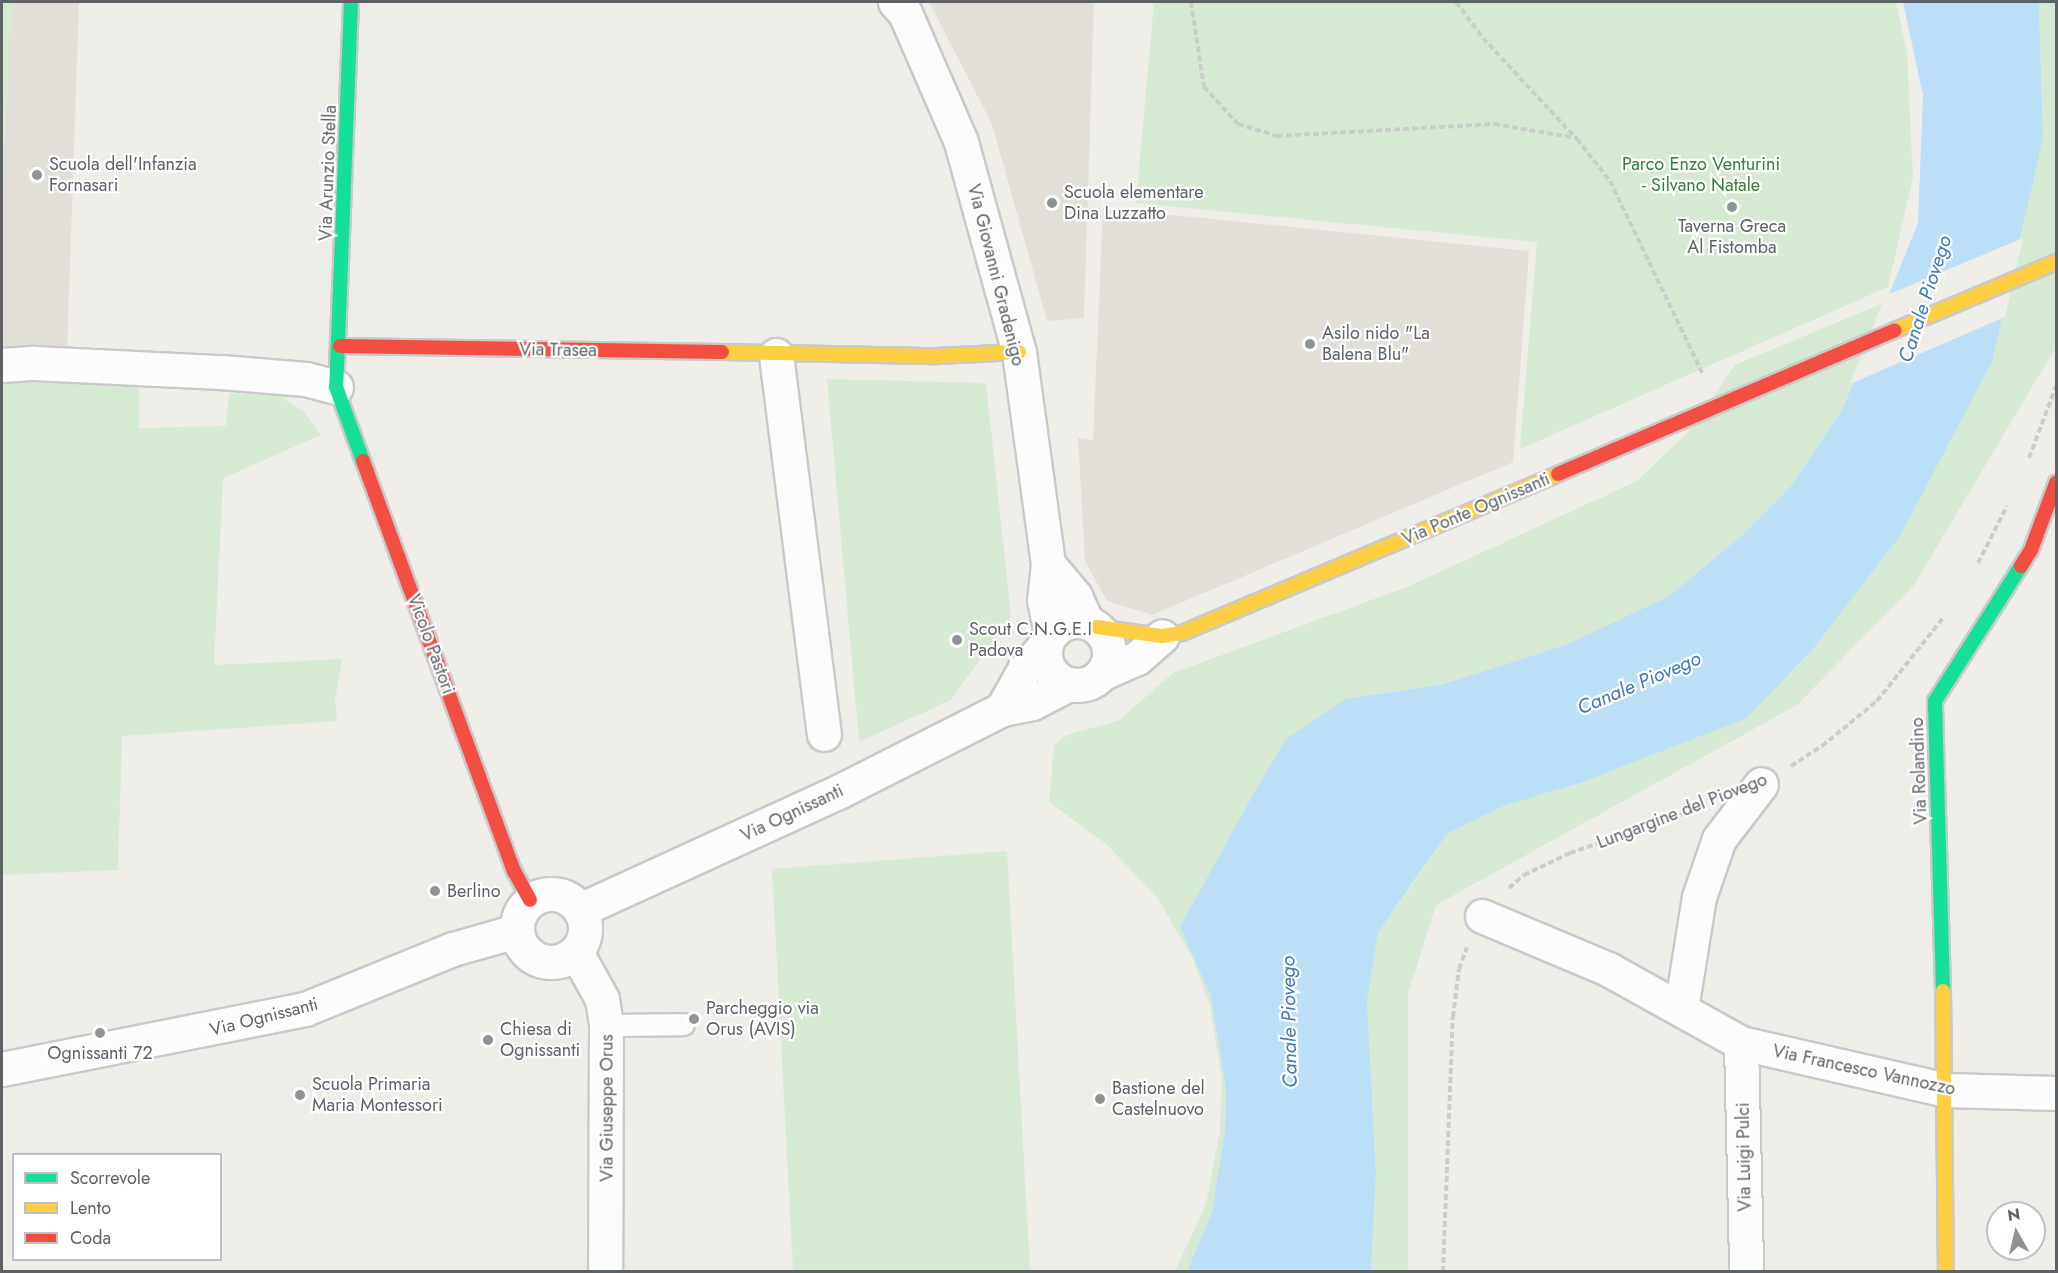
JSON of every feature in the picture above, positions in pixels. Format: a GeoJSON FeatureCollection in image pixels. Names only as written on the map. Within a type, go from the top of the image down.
{"type":"FeatureCollection","features":[{"type":"Feature","properties":{"kind":"street","name":"Via Arunzio Stella"},"geometry":{"type":"LineString","coordinates":[[340,346],[351,2]]}},
{"type":"Feature","properties":{"kind":"street","name":"Via Giovanni Gradenigo"},"geometry":{"type":"LineString","coordinates":[[895,2],[905,13],[961,142],[1019,352],[1048,564],[1044,600],[1048,638]]}},
{"type":"Feature","properties":{"kind":"street","name":"Via Ponte Ognissanti"},"geometry":{"type":"LineString","coordinates":[[1092,624],[1126,628],[1162,636],[1182,633],[1718,408],[2056,262]]}},
{"type":"Feature","properties":{"kind":"street","name":"Via Trasea"},"geometry":{"type":"LineString","coordinates":[[340,346],[776,355],[937,356],[1019,352]]}},
{"type":"Feature","properties":{"kind":"street","name":"Vicolo Pastori"},"geometry":{"type":"LineString","coordinates":[[340,346],[336,387],[514,871],[530,900]]}},
{"type":"Feature","properties":{"kind":"street"},"geometry":{"type":"LineString","coordinates":[[776,355],[824,734]]}},
{"type":"Feature","properties":{"kind":"street"},"geometry":{"type":"LineString","coordinates":[[2,365],[34,363],[221,372],[306,379],[336,387]]}},
{"type":"Feature","properties":{"kind":"street","name":"Via Rolandino"},"geometry":{"type":"LineString","coordinates":[[1946,1272],[1946,1090],[1935,701],[2031,550],[2056,483]]}},
{"type":"Feature","properties":{"kind":"street"},"geometry":{"type":"LineString","coordinates":[[1048,564],[1076,596],[1110,649],[1103,673],[1081,686],[1068,684],[1049,669],[1048,638]]}},
{"type":"Feature","properties":{"kind":"street"},"geometry":{"type":"LineString","coordinates":[[1002,709],[1019,677],[1048,638],[1067,622],[1092,624]]}},
{"type":"Feature","properties":{"kind":"street","name":"Via Ponte Ognissanti"},"geometry":{"type":"LineString","coordinates":[[1103,673],[1137,658],[1162,636]]}},
{"type":"Feature","properties":{"kind":"street","name":"Via Ognissanti"},"geometry":{"type":"LineString","coordinates":[[580,910],[819,801],[1002,709],[1032,704],[1068,684]]}},
{"type":"Feature","properties":{"kind":"street"},"geometry":{"type":"LineString","coordinates":[[1681,1009],[1699,897],[1719,839],[1761,784]]}},
{"type":"Feature","properties":{"kind":"street"},"geometry":{"type":"LineString","coordinates":[[551,894],[572,901],[580,910],[585,931],[576,952],[559,962],[539,961],[523,949],[516,931],[519,913],[530,900],[551,894]]}},
{"type":"Feature","properties":{"kind":"street","name":"Via Francesco Vannozzo"},"geometry":{"type":"LineString","coordinates":[[1482,916],[1608,969],[1741,1043],[1946,1090],[2056,1093]]}},
{"type":"Feature","properties":{"kind":"street","name":"Via Ognissanti"},"geometry":{"type":"LineString","coordinates":[[2,1069],[184,1036],[305,1009],[453,950],[516,931]]}},
{"type":"Feature","properties":{"kind":"street","name":"Via Giuseppe Orus"},"geometry":{"type":"LineString","coordinates":[[576,952],[602,999],[606,1025],[605,1272]]}},
{"type":"Feature","properties":{"kind":"street","name":"Via Luigi Pulci"},"geometry":{"type":"LineString","coordinates":[[1741,1043],[1746,1272]]}},
{"type":"Feature","properties":{"kind":"lane"},"geometry":{"type":"LineString","coordinates":[[606,1025],[682,1024]]}},
{"type":"Feature","properties":{"kind":"path"},"geometry":{"type":"LineString","coordinates":[[1191,2],[1204,87],[1238,124],[1277,136],[1494,124],[1577,138]]}},
{"type":"Feature","properties":{"kind":"path"},"geometry":{"type":"LineString","coordinates":[[1456,2],[1483,38],[1577,138],[1610,181],[1718,408]]}},
{"type":"Feature","properties":{"kind":"path"},"geometry":{"type":"LineString","coordinates":[[2026,467],[2056,386]]}},
{"type":"Feature","properties":{"kind":"path"},"geometry":{"type":"LineString","coordinates":[[1973,571],[2012,495]]}},
{"type":"Feature","properties":{"kind":"path","name":"Lungargine del Piovego"},"geometry":{"type":"LineString","coordinates":[[1761,784],[1822,746],[1877,701],[1949,609]]}},
{"type":"Feature","properties":{"kind":"path","name":"Lungargine del Piovego"},"geometry":{"type":"LineString","coordinates":[[1443,1272],[1453,1017],[1459,969],[1482,916],[1524,875],[1570,853],[1699,808]]}},
{"type":"Feature","properties":{"kind":"shaded area","name":"Scuola dell'Infanzia Fornasari"},"geometry":{"type":"Polygon","coordinates":[[[2,2],[79,2],[67,352],[2,349],[2,2]]]}},
{"type":"Feature","properties":{"kind":"shaded area","name":"Scuola elementare Dina Luzzatto"},"geometry":{"type":"Polygon","coordinates":[[[929,2],[1094,2],[1084,318],[1047,321],[992,124],[929,2]]]}},
{"type":"Feature","properties":{"kind":"shaded area","name":"Asilo nido \"La Balena Blu\""},"geometry":{"type":"Polygon","coordinates":[[[1103,208],[1529,251],[1513,462],[1152,615],[1107,601],[1085,561],[1078,438],[1093,440],[1103,208]]]}},
{"type":"Feature","properties":{"kind":"green space"},"geometry":{"type":"Polygon","coordinates":[[[2,2],[12,2],[2,212],[2,2]]]}},
{"type":"Feature","properties":{"kind":"green space","name":"Parco Enzo Venturini - Silvano Natale"},"geometry":{"type":"Polygon","coordinates":[[[1154,2],[1896,2],[1907,53],[1913,177],[1888,287],[1520,449],[1537,242],[1136,203],[1154,2]]]}},
{"type":"Feature","properties":{"kind":"green space"},"geometry":{"type":"Polygon","coordinates":[[[2039,2],[2056,2],[2056,347],[1914,585],[1797,705],[1436,905],[1408,994],[1407,1271],[1371,1272],[1376,1173],[1367,1001],[1378,933],[1448,833],[1504,806],[1586,781],[1747,718],[1813,649],[1900,536],[2043,138],[2039,2]]]}},
{"type":"Feature","properties":{"kind":"green space"},"geometry":{"type":"Polygon","coordinates":[[[1886,302],[1843,408],[1791,486],[1740,537],[1669,596],[1568,644],[1444,684],[1346,699],[1180,926],[1211,996],[1226,1090],[1225,1130],[1212,1212],[1187,1271],[1175,1271],[1206,1204],[1220,1131],[1222,1080],[1210,1006],[1193,959],[1157,897],[1106,844],[1049,802],[1054,746],[1066,735],[1118,721],[1173,673],[1407,587],[1637,481],[1690,430],[1735,365],[1886,302]]]}},
{"type":"Feature","properties":{"kind":"green space"},"geometry":{"type":"Polygon","coordinates":[[[827,379],[986,383],[1011,616],[951,700],[859,742],[827,379]]]}},
{"type":"Feature","properties":{"kind":"green space"},"geometry":{"type":"Polygon","coordinates":[[[22,382],[139,386],[139,428],[226,426],[229,393],[281,396],[304,412],[321,435],[223,478],[214,665],[342,659],[335,700],[337,721],[122,736],[118,870],[2,875],[2,384],[22,382]]]}},
{"type":"Feature","properties":{"kind":"green space"},"geometry":{"type":"Polygon","coordinates":[[[1007,851],[1030,1271],[793,1271],[772,869],[1007,851]]]}},
{"type":"Feature","properties":{"kind":"water","name":"Canale Piovego"},"geometry":{"type":"Polygon","coordinates":[[[1903,2],[2039,2],[2043,138],[1992,362],[1900,536],[1813,649],[1747,718],[1586,781],[1504,806],[1448,833],[1417,876],[1378,933],[1367,1001],[1376,1173],[1371,1271],[1187,1271],[1212,1212],[1225,1130],[1226,1090],[1211,996],[1180,927],[1241,816],[1285,740],[1346,699],[1444,684],[1568,644],[1669,596],[1740,537],[1791,486],[1843,408],[1918,223],[1923,95],[1903,2]]]}},
{"type":"Feature","properties":{"kind":"pier"},"geometry":{"type":"Polygon","coordinates":[[[2023,238],[2005,317],[1850,384],[1885,296],[2023,238]]]}},
{"type":"Feature","properties":{"kind":"traffic: fast"},"geometry":{"type":"LineString","coordinates":[[351,2],[336,387],[363,461]]}},
{"type":"Feature","properties":{"kind":"traffic: fast"},"geometry":{"type":"LineString","coordinates":[[1943,991],[1935,701],[2021,566]]}},
{"type":"Feature","properties":{"kind":"traffic: slow"},"geometry":{"type":"LineString","coordinates":[[1895,330],[2056,262]]}},
{"type":"Feature","properties":{"kind":"traffic: slow"},"geometry":{"type":"LineString","coordinates":[[722,352],[937,356],[1019,352]]}},
{"type":"Feature","properties":{"kind":"traffic: slow"},"geometry":{"type":"LineString","coordinates":[[1097,627],[1162,636],[1182,633],[1558,474]]}},
{"type":"Feature","properties":{"kind":"traffic: slow"},"geometry":{"type":"LineString","coordinates":[[1943,991],[1946,1272]]}},
{"type":"Feature","properties":{"kind":"traffic: jam"},"geometry":{"type":"LineString","coordinates":[[1558,474],[1895,330]]}},
{"type":"Feature","properties":{"kind":"traffic: jam"},"geometry":{"type":"LineString","coordinates":[[340,346],[722,352]]}},
{"type":"Feature","properties":{"kind":"traffic: jam"},"geometry":{"type":"LineString","coordinates":[[363,461],[514,871],[530,900]]}},
{"type":"Feature","properties":{"kind":"traffic: jam"},"geometry":{"type":"LineString","coordinates":[[2021,566],[2031,550],[2056,483]]}},
{"type":"Feature","properties":{"kind":"place","name":"Scuola dell'Infanzia Fornasari"},"geometry":{"type":"Point","coordinates":[37,175]}},
{"type":"Feature","properties":{"kind":"place","name":"Scuola elementare Dina Luzzatto"},"geometry":{"type":"Point","coordinates":[1052,203]}},
{"type":"Feature","properties":{"kind":"place","name":"Taverna Greca Al Fistomba"},"geometry":{"type":"Point","coordinates":[1732,207]}},
{"type":"Feature","properties":{"kind":"place","name":"Asilo nido \"La Balena Blu\""},"geometry":{"type":"Point","coordinates":[1310,344]}},
{"type":"Feature","properties":{"kind":"place","name":"Scout C.N.G.E.I Padova"},"geometry":{"type":"Point","coordinates":[957,640]}},
{"type":"Feature","properties":{"kind":"place","name":"Berlino"},"geometry":{"type":"Point","coordinates":[435,891]}},
{"type":"Feature","properties":{"kind":"place","name":"Parcheggio via Orus (AVIS)"},"geometry":{"type":"Point","coordinates":[694,1019]}},
{"type":"Feature","properties":{"kind":"place","name":"Ognissanti 72"},"geometry":{"type":"Point","coordinates":[100,1033]}},
{"type":"Feature","properties":{"kind":"place","name":"Chiesa di Ognissanti"},"geometry":{"type":"Point","coordinates":[488,1040]}},
{"type":"Feature","properties":{"kind":"place","name":"Scuola Primaria Maria Montessori"},"geometry":{"type":"Point","coordinates":[300,1095]}},
{"type":"Feature","properties":{"kind":"place","name":"Bastione del Castelnuovo"},"geometry":{"type":"Point","coordinates":[1100,1099]}}]}
